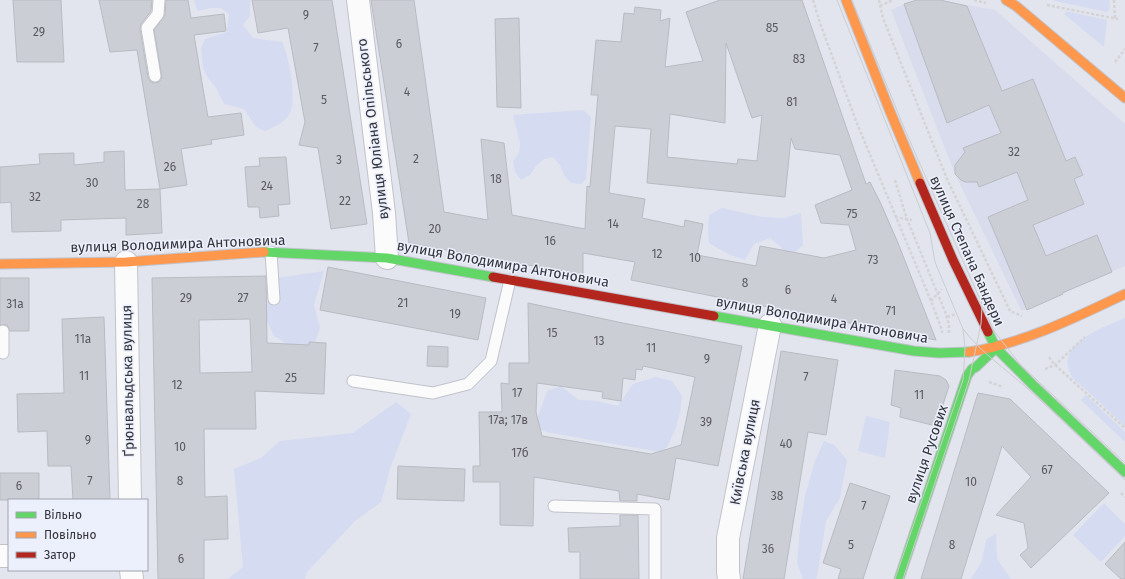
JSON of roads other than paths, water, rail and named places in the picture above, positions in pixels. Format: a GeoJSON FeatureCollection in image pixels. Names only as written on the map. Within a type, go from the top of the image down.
{"type":"FeatureCollection","features":[{"type":"Feature","properties":{"kind":"main road","name":"вулиця Степана Бандери"},"geometry":{"type":"LineString","coordinates":[[846,0],[889,109],[954,260],[973,303],[996,348],[1125,472]]}},
{"type":"Feature","properties":{"kind":"main road"},"geometry":{"type":"LineString","coordinates":[[1009,2],[1125,98]]}},
{"type":"Feature","properties":{"kind":"main road","name":"вулиця Володимира Антоновича"},"geometry":{"type":"LineString","coordinates":[[2,264],[126,262],[271,252],[387,258],[930,353],[962,353],[996,348]]}},
{"type":"Feature","properties":{"kind":"main road"},"geometry":{"type":"LineString","coordinates":[[996,348],[1035,334],[1125,294]]}},
{"type":"Feature","properties":{"kind":"main road","name":"вулиця Русових"},"geometry":{"type":"LineString","coordinates":[[899,579],[967,376],[972,369],[996,348]]}},
{"type":"Feature","properties":{"kind":"street","name":"вулиця Юліана Опільського"},"geometry":{"type":"LineString","coordinates":[[358,0],[384,213],[387,258]]}},
{"type":"Feature","properties":{"kind":"street","name":"Ґрюнвальдська вулиця"},"geometry":{"type":"LineString","coordinates":[[126,262],[130,499]]}},
{"type":"Feature","properties":{"kind":"street","name":"Київська вулиця"},"geometry":{"type":"LineString","coordinates":[[729,579],[728,538],[770,325]]}},
{"type":"Feature","properties":{"kind":"lane"},"geometry":{"type":"LineString","coordinates":[[155,76],[147,28],[158,14],[159,0]]}},
{"type":"Feature","properties":{"kind":"lane"},"geometry":{"type":"LineString","coordinates":[[995,0],[1009,2]]}},
{"type":"Feature","properties":{"kind":"lane"},"geometry":{"type":"LineString","coordinates":[[271,252],[274,299]]}},
{"type":"Feature","properties":{"kind":"lane"},"geometry":{"type":"LineString","coordinates":[[2,264],[3,278]]}},
{"type":"Feature","properties":{"kind":"lane"},"geometry":{"type":"LineString","coordinates":[[353,381],[433,393],[468,384],[491,361],[510,280]]}},
{"type":"Feature","properties":{"kind":"lane"},"geometry":{"type":"LineString","coordinates":[[2,353],[3,330]]}},
{"type":"Feature","properties":{"kind":"lane"},"geometry":{"type":"LineString","coordinates":[[554,506],[655,509],[655,579]]}},
{"type":"Feature","properties":{"kind":"tram line"},"geometry":{"type":"LineString","coordinates":[[837,0],[930,233],[935,262],[963,329],[965,349],[963,380],[895,579]]}},
{"type":"Feature","properties":{"kind":"tram line"},"geometry":{"type":"LineString","coordinates":[[852,0],[905,130],[994,331],[1020,364],[1125,463]]}},
{"type":"Feature","properties":{"kind":"tram line"},"geometry":{"type":"LineString","coordinates":[[903,579],[969,380],[981,324],[982,307]]}},
{"type":"Feature","properties":{"kind":"tram line"},"geometry":{"type":"LineString","coordinates":[[963,329],[978,346],[1028,389],[1125,480]]}}]}
